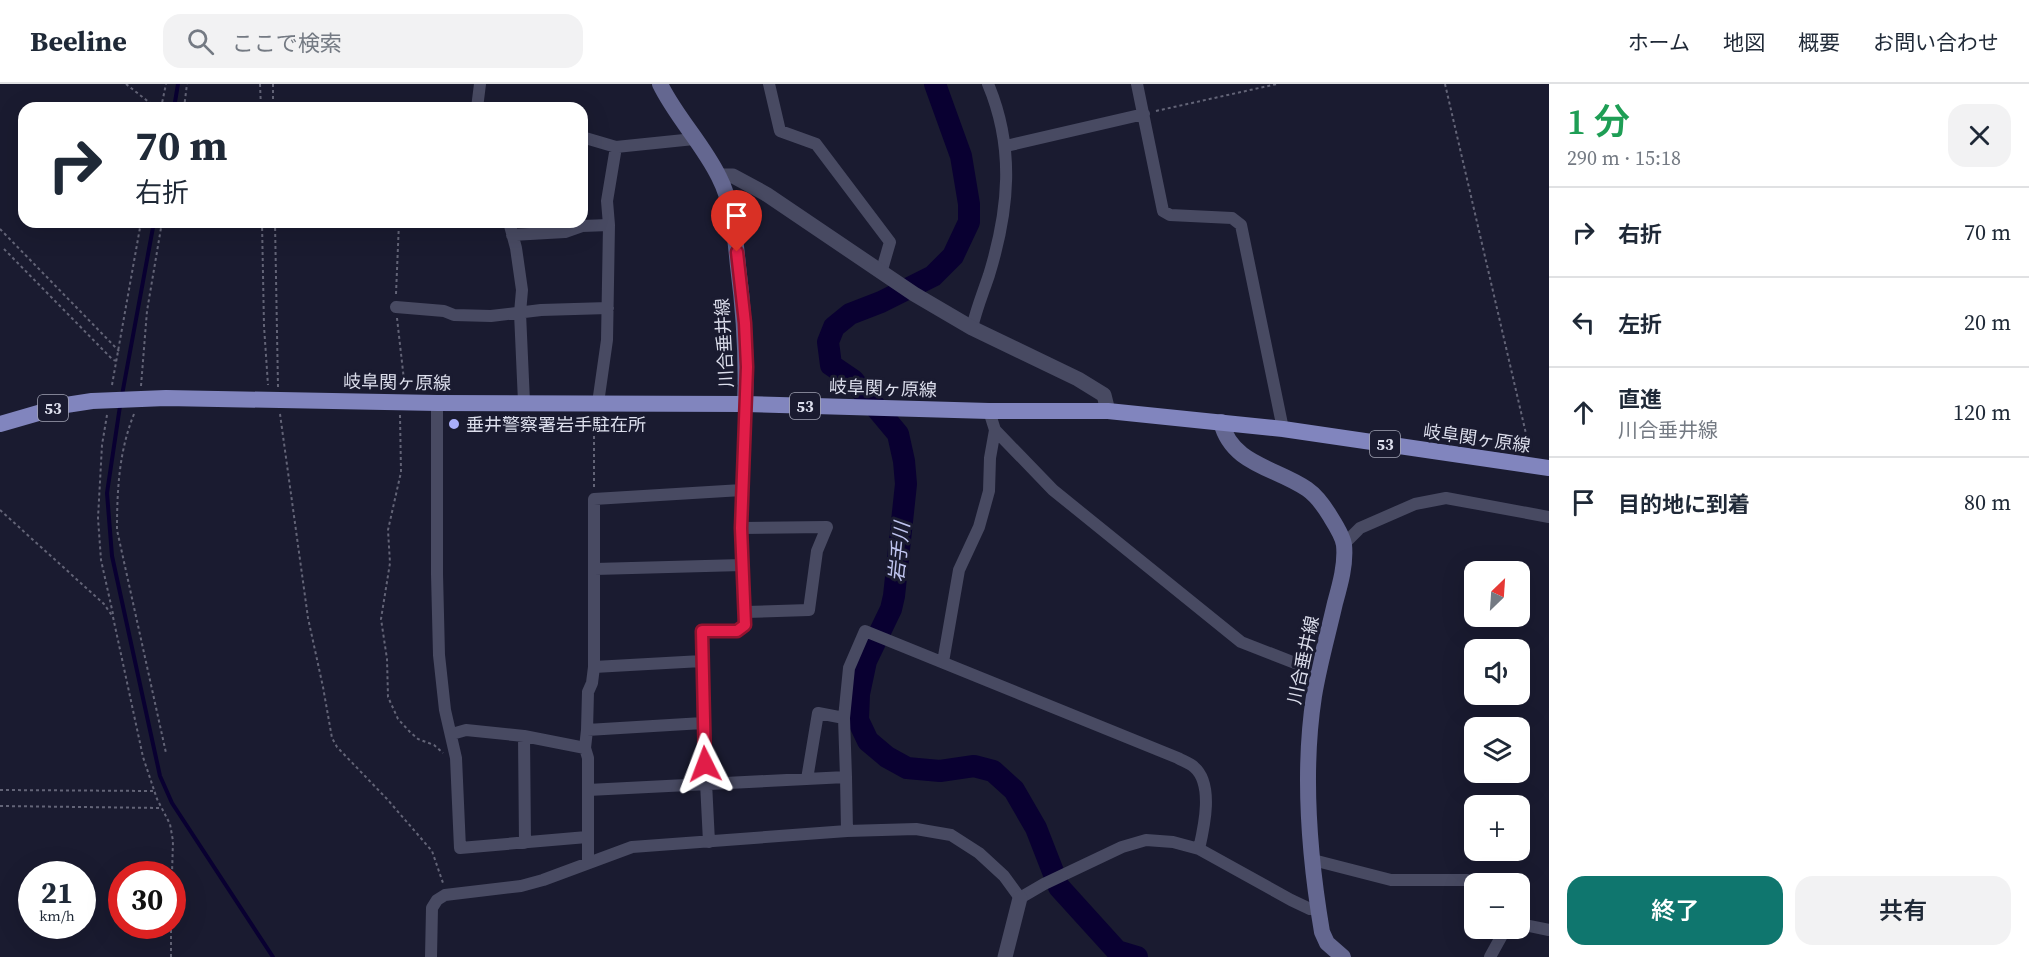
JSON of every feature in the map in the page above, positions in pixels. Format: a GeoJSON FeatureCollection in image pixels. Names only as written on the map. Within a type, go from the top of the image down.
{"type":"FeatureCollection","features":[{"type":"Feature","properties":{"kind":"main road","name":"川合垂井線"},"geometry":{"type":"LineString","coordinates":[[660,84],[668,101],[719,176],[728,200],[734,229],[745,323],[747,367],[745,404]]}},
{"type":"Feature","properties":{"kind":"main road","name":"岐阜関ヶ原線"},"geometry":{"type":"LineString","coordinates":[[0,424],[66,405],[137,399],[745,404],[990,411],[1108,411],[1283,429],[1541,467]]}},
{"type":"Feature","properties":{"kind":"main road"},"geometry":{"type":"LineString","coordinates":[[1221,422],[1225,435],[1234,448],[1247,458],[1307,489],[1320,501],[1334,522],[1344,544]]}},
{"type":"Feature","properties":{"kind":"main road","name":"川合垂井線"},"geometry":{"type":"LineString","coordinates":[[1343,957],[1327,943],[1322,932],[1318,909],[1308,790],[1308,750],[1318,672],[1341,582],[1344,544]]}},
{"type":"Feature","properties":{"kind":"street"},"geometry":{"type":"LineString","coordinates":[[478,102],[480,84]]}},
{"type":"Feature","properties":{"kind":"street"},"geometry":{"type":"LineString","coordinates":[[769,84],[780,131],[816,144],[890,242],[885,275]]}},
{"type":"Feature","properties":{"kind":"street"},"geometry":{"type":"LineString","coordinates":[[972,328],[1005,213],[1006,146],[988,84]]}},
{"type":"Feature","properties":{"kind":"street"},"geometry":{"type":"LineString","coordinates":[[1137,84],[1163,210],[1170,215],[1232,218],[1241,225],[1283,429]]}},
{"type":"Feature","properties":{"kind":"street"},"geometry":{"type":"LineString","coordinates":[[1006,146],[1144,114]]}},
{"type":"Feature","properties":{"kind":"street"},"geometry":{"type":"LineString","coordinates":[[588,139],[616,147],[694,140]]}},
{"type":"Feature","properties":{"kind":"street"},"geometry":{"type":"LineString","coordinates":[[596,403],[607,340],[609,225],[607,201],[616,147]]}},
{"type":"Feature","properties":{"kind":"street"},"geometry":{"type":"LineString","coordinates":[[719,176],[734,176],[766,194],[914,294],[972,328],[1078,379],[1104,395],[1108,411]]}},
{"type":"Feature","properties":{"kind":"street"},"geometry":{"type":"LineString","coordinates":[[588,226],[609,225]]}},
{"type":"Feature","properties":{"kind":"street"},"geometry":{"type":"LineString","coordinates":[[511,228],[522,290],[520,313],[524,402]]}},
{"type":"Feature","properties":{"kind":"street"},"geometry":{"type":"LineString","coordinates":[[513,235],[565,232],[576,228]]}},
{"type":"Feature","properties":{"kind":"street"},"geometry":{"type":"LineString","coordinates":[[396,307],[444,311],[454,315],[491,316],[608,308]]}},
{"type":"Feature","properties":{"kind":"street"},"geometry":{"type":"LineString","coordinates":[[437,403],[437,574],[440,655],[445,710],[456,758],[460,848],[587,837]]}},
{"type":"Feature","properties":{"kind":"street"},"geometry":{"type":"LineString","coordinates":[[709,842],[703,723],[702,631],[737,631],[745,625],[741,528],[745,404]]}},
{"type":"Feature","properties":{"kind":"street"},"geometry":{"type":"LineString","coordinates":[[943,662],[959,570],[979,527],[989,491],[994,430],[990,411]]}},
{"type":"Feature","properties":{"kind":"street"},"geometry":{"type":"LineString","coordinates":[[994,430],[1053,490],[1241,642],[1318,672]]}},
{"type":"Feature","properties":{"kind":"street"},"geometry":{"type":"LineString","coordinates":[[588,862],[588,758],[585,748],[588,692],[594,667],[594,499],[742,490]]}},
{"type":"Feature","properties":{"kind":"street"},"geometry":{"type":"LineString","coordinates":[[1344,544],[1360,528],[1415,504],[1446,498],[1549,517]]}},
{"type":"Feature","properties":{"kind":"street"},"geometry":{"type":"LineString","coordinates":[[741,528],[827,527],[817,551],[809,610],[744,612]]}},
{"type":"Feature","properties":{"kind":"street"},"geometry":{"type":"LineString","coordinates":[[595,569],[742,565]]}},
{"type":"Feature","properties":{"kind":"street"},"geometry":{"type":"LineString","coordinates":[[847,831],[844,718],[849,668],[865,631],[1178,758],[1195,768],[1205,784],[1205,822],[1199,849]]}},
{"type":"Feature","properties":{"kind":"street"},"geometry":{"type":"LineString","coordinates":[[594,667],[702,662]]}},
{"type":"Feature","properties":{"kind":"street"},"geometry":{"type":"LineString","coordinates":[[807,779],[818,713],[844,718]]}},
{"type":"Feature","properties":{"kind":"street"},"geometry":{"type":"LineString","coordinates":[[587,730],[703,723]]}},
{"type":"Feature","properties":{"kind":"street"},"geometry":{"type":"LineString","coordinates":[[452,734],[466,730],[524,736],[585,748]]}},
{"type":"Feature","properties":{"kind":"street"},"geometry":{"type":"LineString","coordinates":[[524,736],[525,843]]}},
{"type":"Feature","properties":{"kind":"street"},"geometry":{"type":"LineString","coordinates":[[588,790],[846,777]]}},
{"type":"Feature","properties":{"kind":"street"},"geometry":{"type":"LineString","coordinates":[[431,957],[432,908],[437,900],[445,895],[521,886],[632,847],[847,831],[916,829],[951,836],[979,853],[1004,876],[1020,898]]}},
{"type":"Feature","properties":{"kind":"street"},"geometry":{"type":"LineString","coordinates":[[1005,957],[1020,898],[1122,847],[1146,840],[1173,842],[1199,849],[1291,900],[1310,909],[1318,909]]}},
{"type":"Feature","properties":{"kind":"street"},"geometry":{"type":"LineString","coordinates":[[1313,861],[1391,880],[1464,880]]}},
{"type":"Feature","properties":{"kind":"street"},"geometry":{"type":"LineString","coordinates":[[1530,926],[1549,930]]}},
{"type":"Feature","properties":{"kind":"street"},"geometry":{"type":"LineString","coordinates":[[1490,957],[1500,939]]}},
{"type":"Feature","properties":{"kind":"path"},"geometry":{"type":"LineString","coordinates":[[126,84],[149,102]]}},
{"type":"Feature","properties":{"kind":"path"},"geometry":{"type":"LineString","coordinates":[[162,102],[166,84]]}},
{"type":"Feature","properties":{"kind":"path"},"geometry":{"type":"LineString","coordinates":[[184,102],[186,84]]}},
{"type":"Feature","properties":{"kind":"path"},"geometry":{"type":"LineString","coordinates":[[260,84],[261,102]]}},
{"type":"Feature","properties":{"kind":"path"},"geometry":{"type":"LineString","coordinates":[[273,84],[273,102]]}},
{"type":"Feature","properties":{"kind":"path"},"geometry":{"type":"LineString","coordinates":[[1144,114],[1278,84]]}},
{"type":"Feature","properties":{"kind":"path"},"geometry":{"type":"LineString","coordinates":[[1445,84],[1541,467]]}},
{"type":"Feature","properties":{"kind":"path"},"geometry":{"type":"LineString","coordinates":[[140,228],[119,351],[108,400],[101,456],[98,518],[101,560],[143,757],[154,791],[170,824],[172,861]]}},
{"type":"Feature","properties":{"kind":"path"},"geometry":{"type":"LineString","coordinates":[[161,228],[147,311],[137,399],[125,438],[117,498],[117,530],[166,753]]}},
{"type":"Feature","properties":{"kind":"path"},"geometry":{"type":"LineString","coordinates":[[262,228],[264,326],[274,400],[308,618],[332,738],[337,747],[387,799],[432,851],[445,895]]}},
{"type":"Feature","properties":{"kind":"path"},"geometry":{"type":"LineString","coordinates":[[274,400],[275,228]]}},
{"type":"Feature","properties":{"kind":"path"},"geometry":{"type":"LineString","coordinates":[[399,228],[395,278],[396,307],[406,387],[400,402],[402,472],[388,530],[390,563],[381,619],[387,659],[388,697],[398,718],[410,732],[418,739],[434,746],[445,756],[456,758]]}},
{"type":"Feature","properties":{"kind":"path"},"geometry":{"type":"LineString","coordinates":[[0,229],[119,351]]}},
{"type":"Feature","properties":{"kind":"path"},"geometry":{"type":"LineString","coordinates":[[4,249],[113,360],[117,361]]}},
{"type":"Feature","properties":{"kind":"path"},"geometry":{"type":"LineString","coordinates":[[594,499],[596,403]]}},
{"type":"Feature","properties":{"kind":"path"},"geometry":{"type":"LineString","coordinates":[[0,510],[104,604],[113,616]]}},
{"type":"Feature","properties":{"kind":"path"},"geometry":{"type":"LineString","coordinates":[[0,789],[154,791]]}},
{"type":"Feature","properties":{"kind":"path"},"geometry":{"type":"LineString","coordinates":[[0,806],[162,808]]}},
{"type":"Feature","properties":{"kind":"path"},"geometry":{"type":"LineString","coordinates":[[171,939],[171,957]]}},
{"type":"Feature","properties":{"kind":"waterway"},"geometry":{"type":"LineString","coordinates":[[175,102],[178,84]]}},
{"type":"Feature","properties":{"kind":"waterway","name":"岩手川"},"geometry":{"type":"LineString","coordinates":[[935,84],[961,156],[969,204],[969,222],[953,256],[933,276],[881,302],[850,314],[834,327],[828,342],[831,365],[853,380],[898,434],[906,484],[894,596],[891,609],[866,661],[859,694],[858,720],[868,741],[887,757],[907,768],[940,771],[974,766],[993,771],[1014,790],[1036,828],[1059,887],[1117,951],[1137,957]]}},
{"type":"Feature","properties":{"kind":"waterway"},"geometry":{"type":"LineString","coordinates":[[122,395],[153,228]]}},
{"type":"Feature","properties":{"kind":"waterway"},"geometry":{"type":"LineString","coordinates":[[120,406],[107,493],[112,556],[160,776],[172,803],[273,957]]}},
{"type":"Feature","properties":{"kind":"place","name":"垂井警察署岩手駐在所"},"geometry":{"type":"Point","coordinates":[454,424]}},
{"type":"Feature","properties":{"kind":"route"},"geometry":{"type":"LineString","coordinates":[[705,764],[702,631],[737,631],[745,625],[741,528],[747,367],[745,323],[737,252]]}}]}
